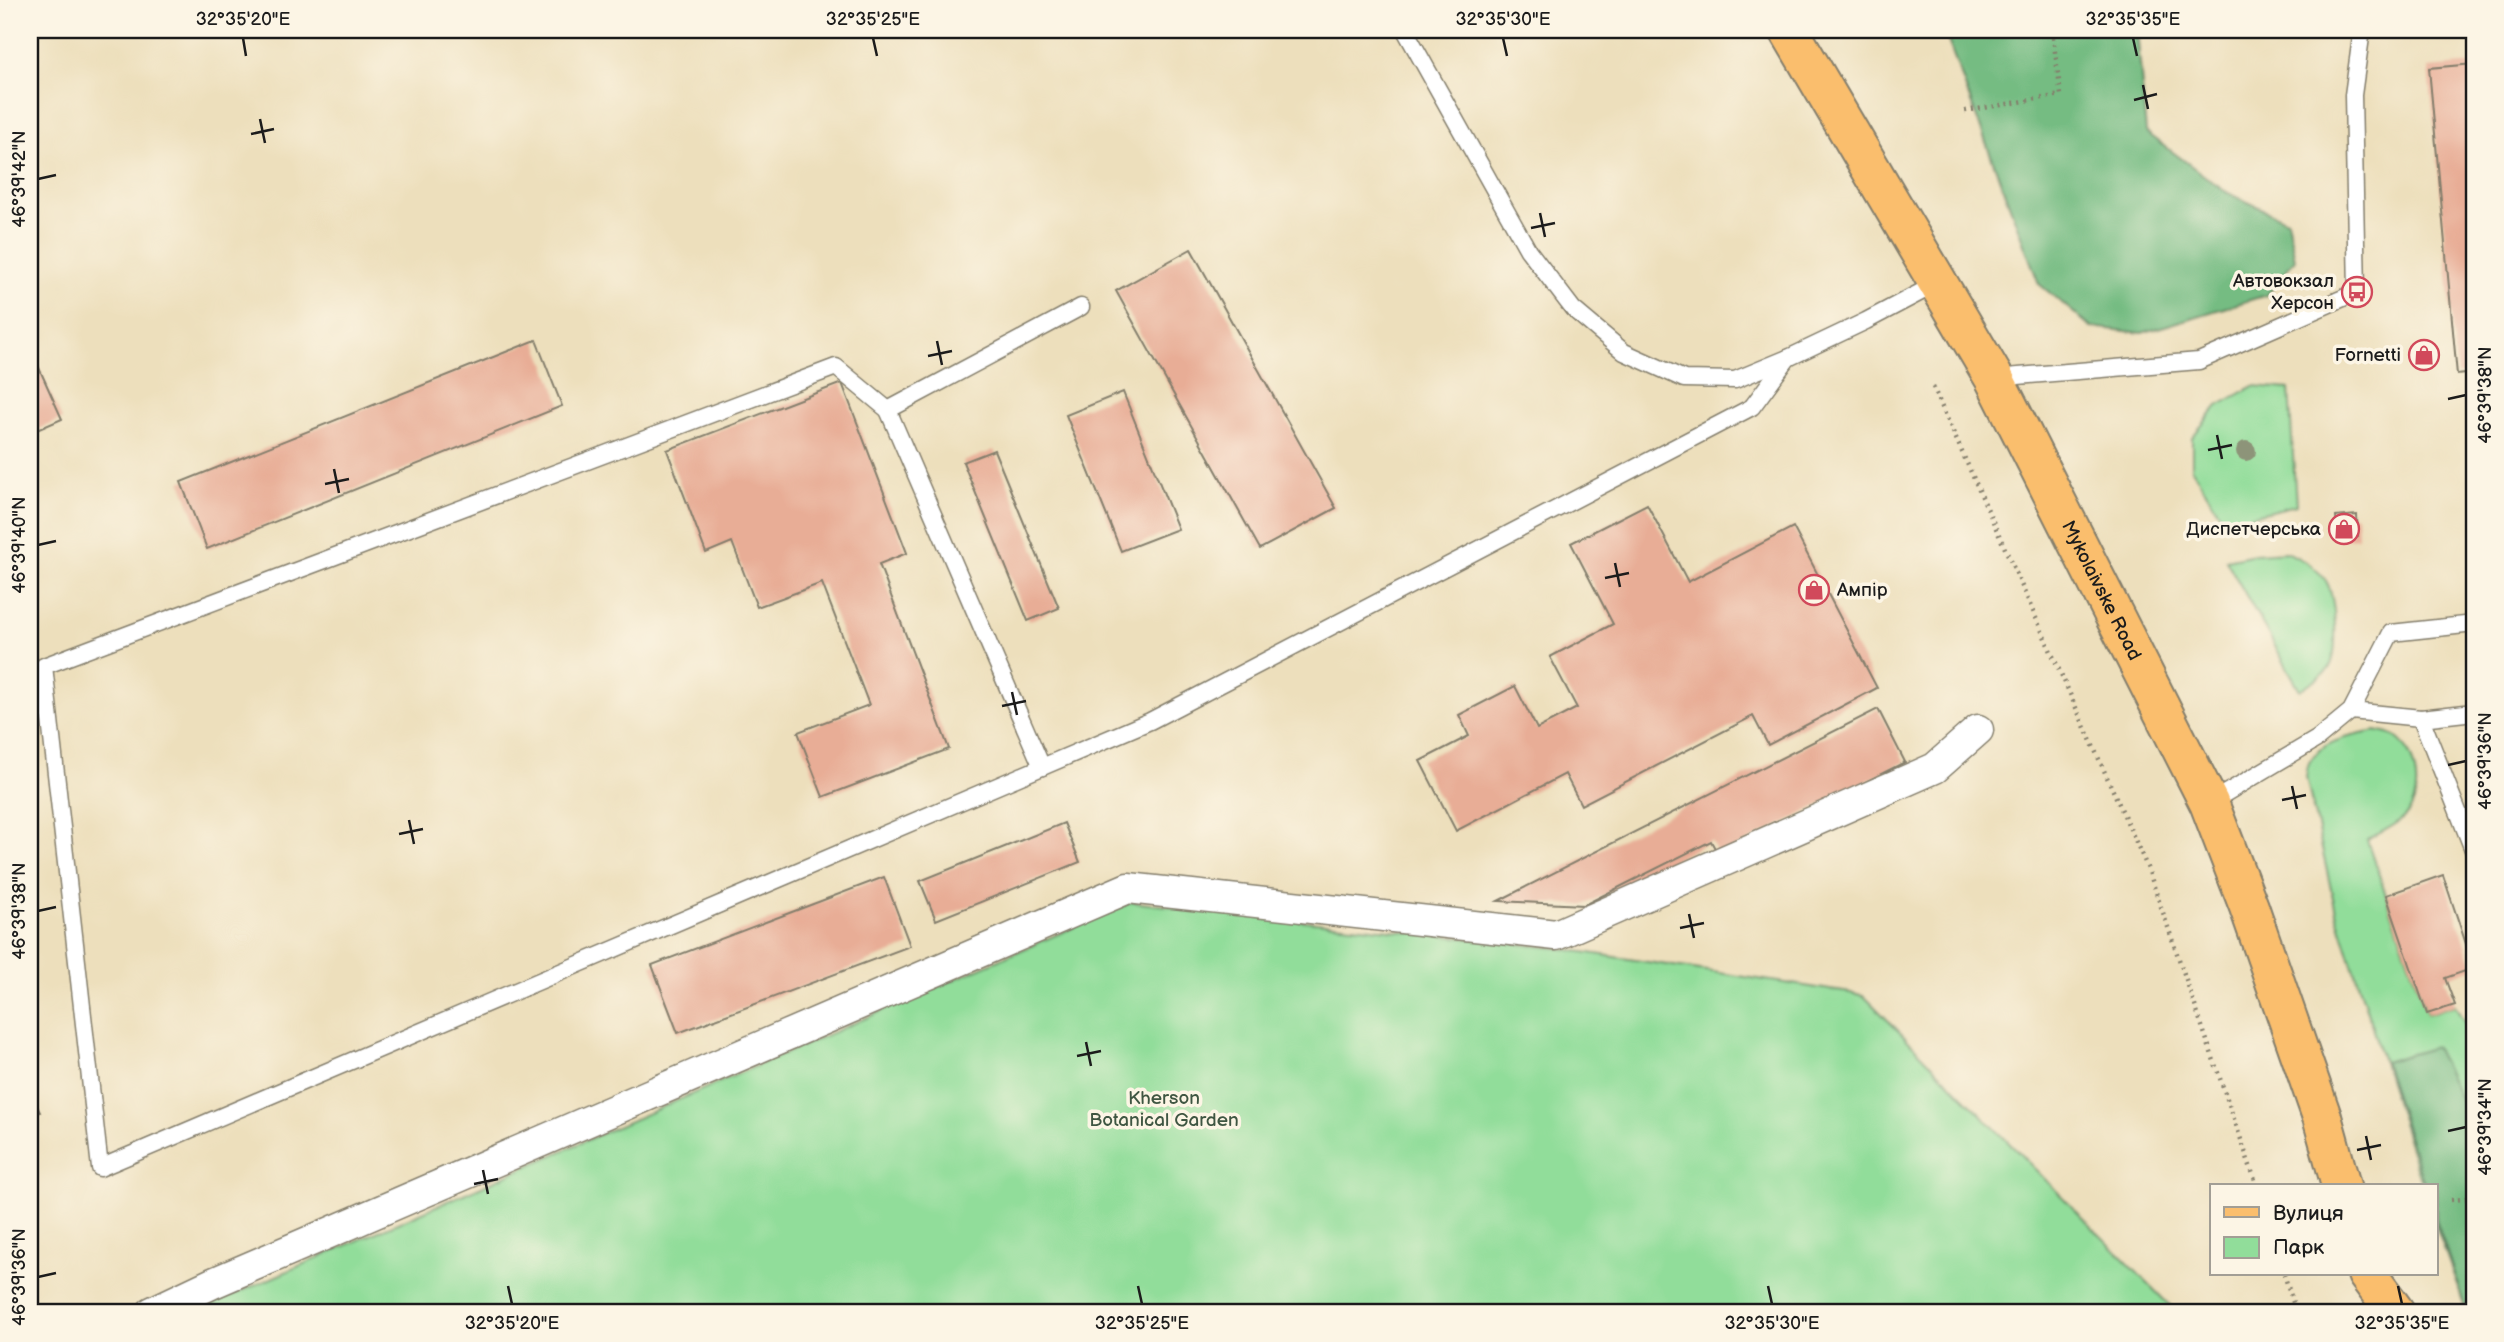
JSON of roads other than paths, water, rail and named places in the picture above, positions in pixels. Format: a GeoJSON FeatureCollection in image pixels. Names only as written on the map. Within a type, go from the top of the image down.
{"type":"FeatureCollection","features":[{"type":"Feature","properties":{"kind":"main road","name":"Mykolaivske Road"},"geometry":{"type":"LineString","coordinates":[[1789,30],[1994,378],[2208,803],[2258,933],[2322,1116],[2341,1184]]}},
{"type":"Feature","properties":{"kind":"main road"},"geometry":{"type":"LineString","coordinates":[[2367,1276],[2370,1312]]}},
{"type":"Feature","properties":{"kind":"main road"},"geometry":{"type":"LineString","coordinates":[[2368,1276],[2395,1312]]}},
{"type":"Feature","properties":{"kind":"street"},"geometry":{"type":"LineString","coordinates":[[152,1312],[1128,888],[1556,935],[1936,768],[1978,730]]}},
{"type":"Feature","properties":{"kind":"lane"},"geometry":{"type":"LineString","coordinates":[[1405,30],[1528,250],[1573,309],[1624,352],[1684,379],[1735,380],[1866,321],[1938,283]]}},
{"type":"Feature","properties":{"kind":"lane"},"geometry":{"type":"LineString","coordinates":[[1994,378],[2199,360],[2357,292],[2354,95],[2362,30]]}},
{"type":"Feature","properties":{"kind":"lane"},"geometry":{"type":"LineString","coordinates":[[888,410],[1081,307]]}},
{"type":"Feature","properties":{"kind":"lane"},"geometry":{"type":"LineString","coordinates":[[1042,767],[888,410],[836,368],[44,666],[100,1168],[1042,767],[1150,721],[1752,407],[1788,358]]}},
{"type":"Feature","properties":{"kind":"lane"},"geometry":{"type":"LineString","coordinates":[[2208,803],[2317,739],[2351,711],[2391,633],[2474,624]]}},
{"type":"Feature","properties":{"kind":"lane"},"geometry":{"type":"LineString","coordinates":[[2351,711],[2421,718],[2474,712]]}},
{"type":"Feature","properties":{"kind":"lane"},"geometry":{"type":"LineString","coordinates":[[2421,718],[2474,852]]}},
{"type":"Feature","properties":{"kind":"place","name":"Автовокзал Херсон"},"geometry":{"type":"Point","coordinates":[2357,292]}},
{"type":"Feature","properties":{"kind":"place","name":"Fornetti"},"geometry":{"type":"Point","coordinates":[2424,355]}},
{"type":"Feature","properties":{"kind":"place","name":"Диспетчерська"},"geometry":{"type":"Point","coordinates":[2344,529]}},
{"type":"Feature","properties":{"kind":"place","name":"Ампір"},"geometry":{"type":"Point","coordinates":[1814,590]}},
{"type":"Feature","properties":{"kind":"park label","name":"Kherson Botanical Garden"},"geometry":{"type":"Point","coordinates":[1164,1109]}}]}
